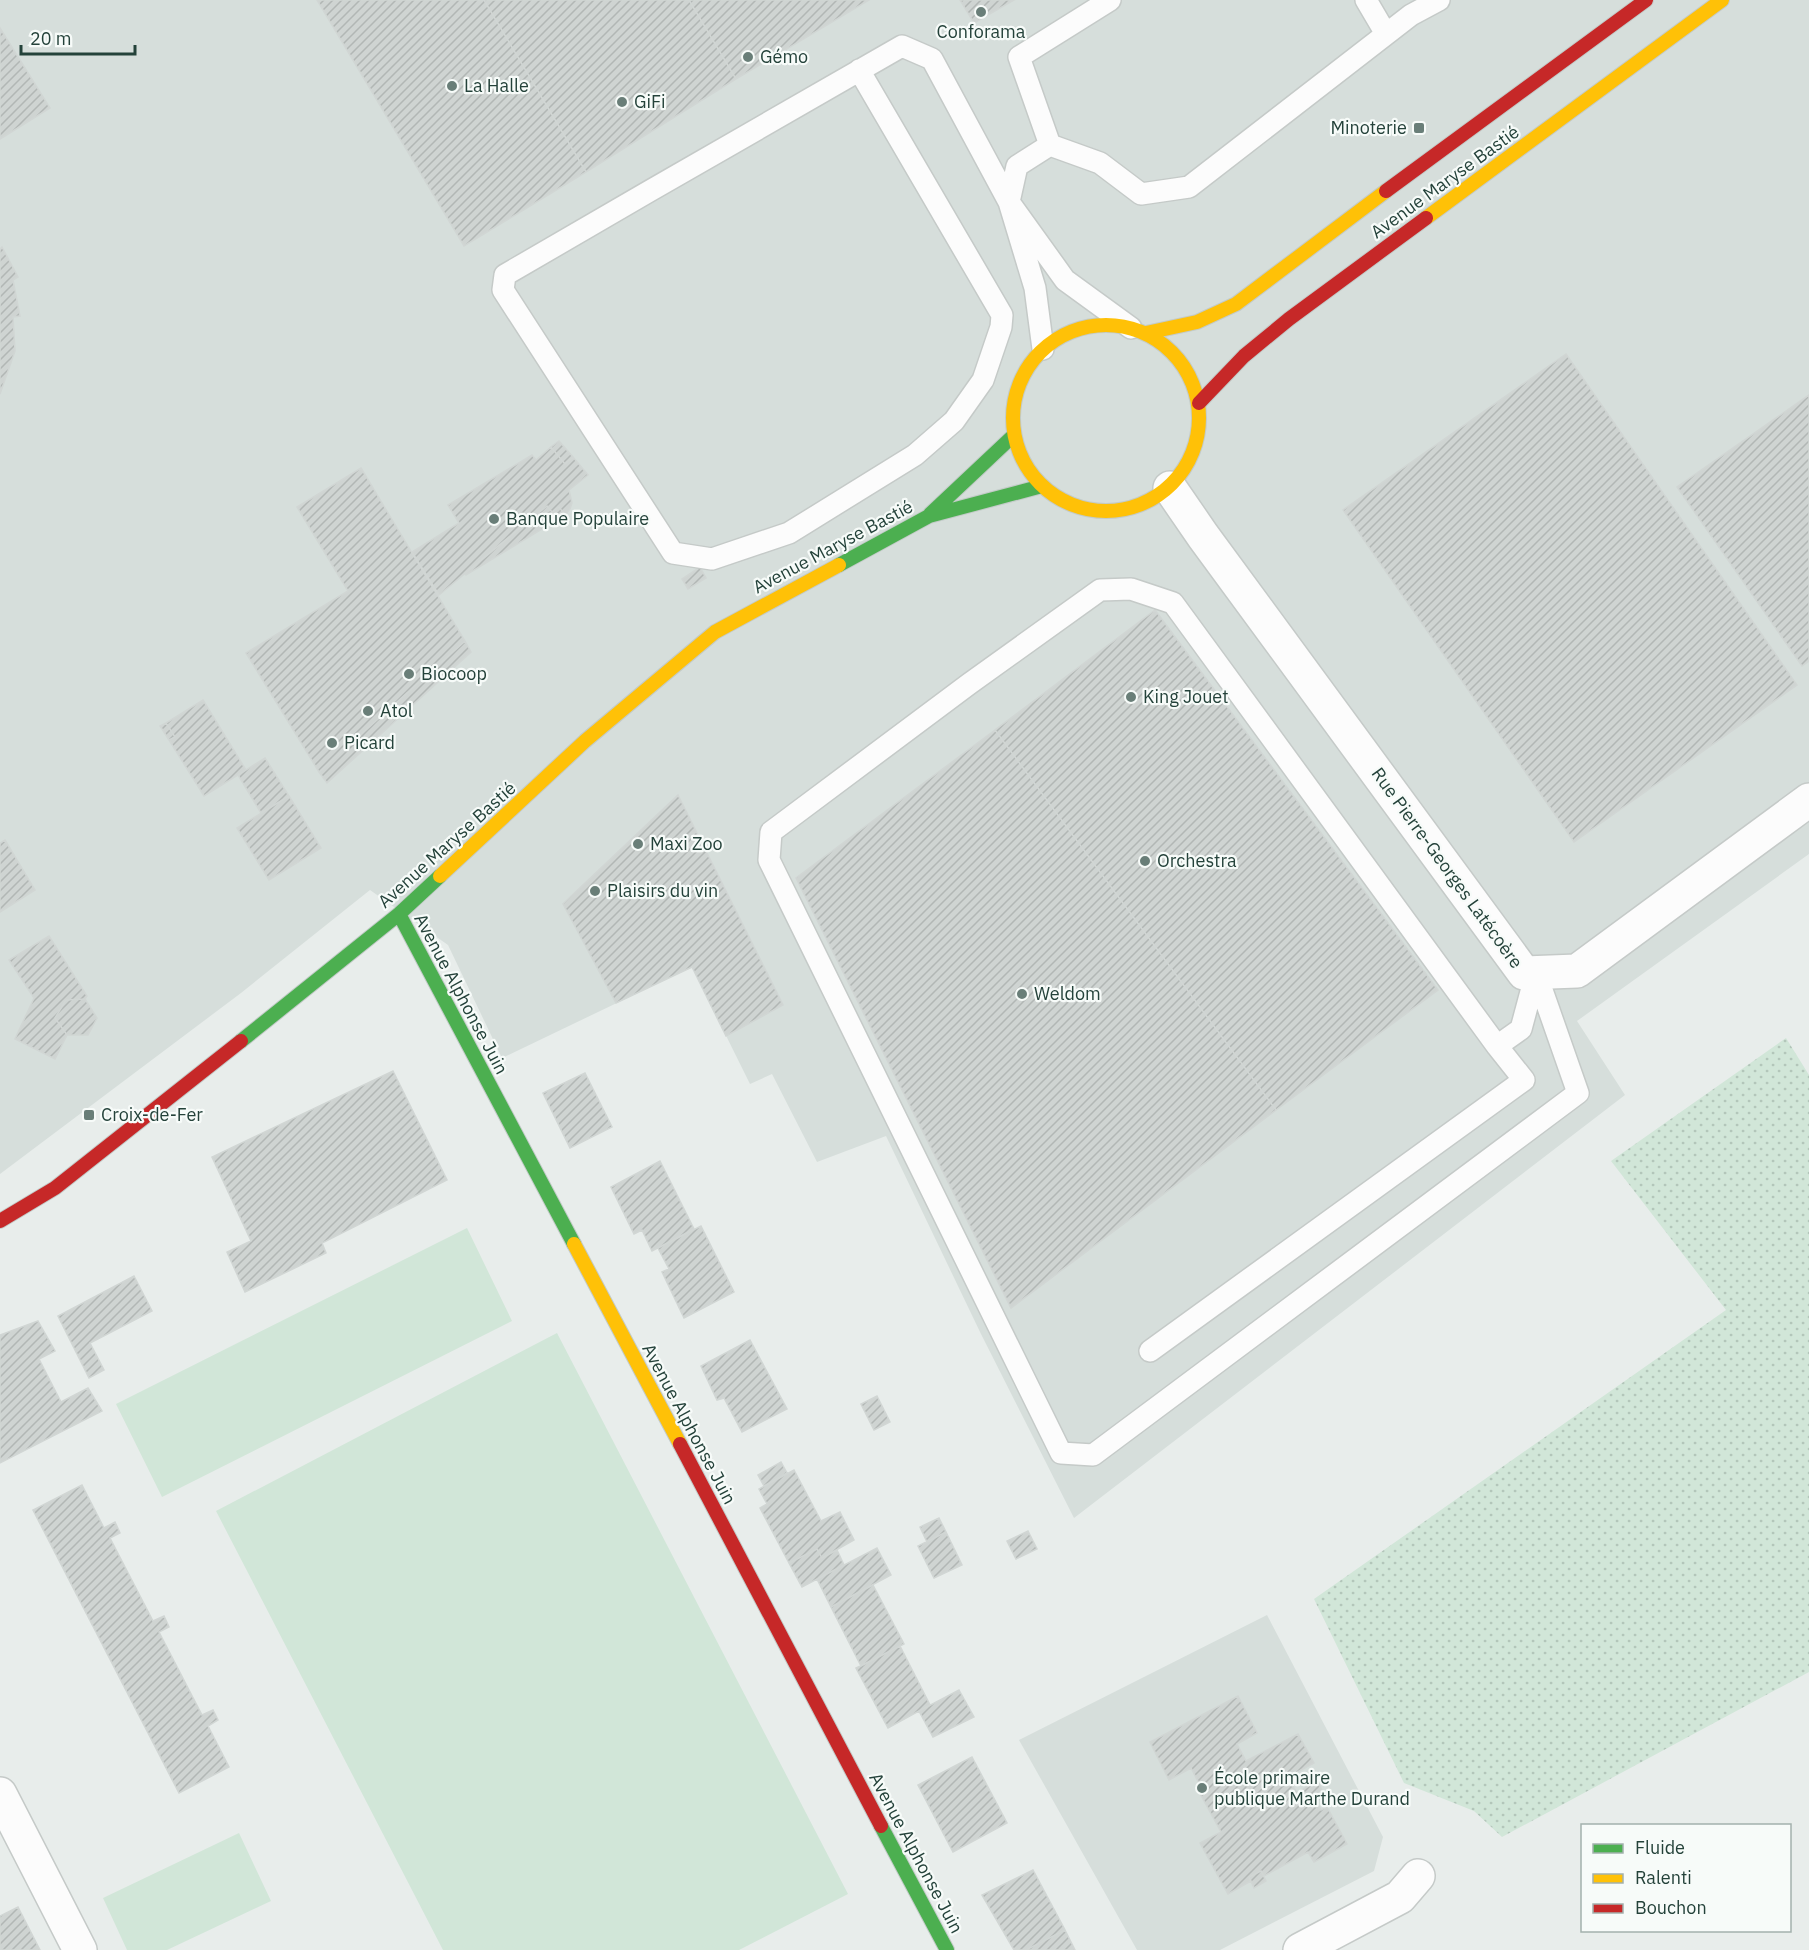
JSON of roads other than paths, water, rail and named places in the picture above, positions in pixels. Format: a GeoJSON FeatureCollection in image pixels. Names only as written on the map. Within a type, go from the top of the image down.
{"type":"FeatureCollection","features":[{"type":"Feature","properties":{"kind":"street","name":"Avenue Maryse Bastié"},"geometry":{"type":"LineString","coordinates":[[1138,331],[1197,322],[1236,304],[1646,0]]}},
{"type":"Feature","properties":{"kind":"street","name":"Avenue Maryse Bastié"},"geometry":{"type":"LineString","coordinates":[[1199,403],[1244,356],[1289,320],[1722,0]]}},
{"type":"Feature","properties":{"kind":"street","name":"Avenue Maryse Bastié"},"geometry":{"type":"LineString","coordinates":[[1107,324],[1138,331],[1165,345],[1181,362],[1192,381],[1199,403],[1200,426],[1195,449],[1185,470],[1170,488],[1151,502],[1129,510],[1105,512],[1082,509],[1060,500],[1041,486],[1029,471],[1014,435],[1012,416],[1015,398],[1021,379],[1031,363],[1043,349],[1063,335],[1084,327],[1107,324]]}},
{"type":"Feature","properties":{"kind":"street","name":"Avenue Maryse Bastié"},"geometry":{"type":"LineString","coordinates":[[929,516],[1014,435]]}},
{"type":"Feature","properties":{"kind":"street","name":"Avenue Maryse Bastié"},"geometry":{"type":"LineString","coordinates":[[0,1221],[55,1188],[399,914],[585,741],[715,632],[929,516],[1041,486]]}},
{"type":"Feature","properties":{"kind":"street","name":"Rue Pierre-Georges Latécoère"},"geometry":{"type":"LineString","coordinates":[[1170,488],[1524,973],[1578,971],[1809,800]]}},
{"type":"Feature","properties":{"kind":"street","name":"Avenue Alphonse Juin"},"geometry":{"type":"LineString","coordinates":[[399,914],[947,1950]]}},
{"type":"Feature","properties":{"kind":"street"},"geometry":{"type":"LineString","coordinates":[[0,1794],[80,1950]]}},
{"type":"Feature","properties":{"kind":"street"},"geometry":{"type":"LineString","coordinates":[[1300,1950],[1400,1897],[1418,1876]]}},
{"type":"Feature","properties":{"kind":"lane"},"geometry":{"type":"LineString","coordinates":[[1050,145],[1019,57],[1110,0]]}},
{"type":"Feature","properties":{"kind":"lane"},"geometry":{"type":"LineString","coordinates":[[1366,0],[1386,34]]}},
{"type":"Feature","properties":{"kind":"lane"},"geometry":{"type":"LineString","coordinates":[[1050,145],[1100,163],[1141,195],[1189,187],[1411,15],[1439,0]]}},
{"type":"Feature","properties":{"kind":"lane"},"geometry":{"type":"LineString","coordinates":[[859,70],[1002,315],[1001,327],[983,380],[954,421],[915,454],[789,533],[712,559],[672,553],[503,290],[505,275],[859,70],[902,46],[932,59],[1009,202],[1065,280],[1138,331]]}},
{"type":"Feature","properties":{"kind":"lane"},"geometry":{"type":"LineString","coordinates":[[1043,349],[1035,288],[1009,202],[1017,166],[1050,145]]}},
{"type":"Feature","properties":{"kind":"lane"},"geometry":{"type":"LineString","coordinates":[[1150,1351],[1524,1080],[1173,603],[1131,589],[1100,590],[771,831],[769,860],[1061,1453],[1093,1455],[1578,1093],[1536,973]]}},
{"type":"Feature","properties":{"kind":"lane"},"geometry":{"type":"LineString","coordinates":[[1497,1046],[1521,1029],[1536,973]]}},
{"type":"Feature","properties":{"kind":"place","name":"Conforama"},"geometry":{"type":"Point","coordinates":[981,12]}},
{"type":"Feature","properties":{"kind":"place","name":"Gémo"},"geometry":{"type":"Point","coordinates":[748,57]}},
{"type":"Feature","properties":{"kind":"place","name":"La Halle"},"geometry":{"type":"Point","coordinates":[452,86]}},
{"type":"Feature","properties":{"kind":"place","name":"GiFi"},"geometry":{"type":"Point","coordinates":[622,102]}},
{"type":"Feature","properties":{"kind":"place","name":"Minoterie"},"geometry":{"type":"Point","coordinates":[1419,128]}},
{"type":"Feature","properties":{"kind":"place","name":"Banque Populaire"},"geometry":{"type":"Point","coordinates":[494,519]}},
{"type":"Feature","properties":{"kind":"place","name":"Biocoop"},"geometry":{"type":"Point","coordinates":[409,674]}},
{"type":"Feature","properties":{"kind":"place","name":"King Jouet"},"geometry":{"type":"Point","coordinates":[1131,697]}},
{"type":"Feature","properties":{"kind":"place","name":"Atol"},"geometry":{"type":"Point","coordinates":[368,711]}},
{"type":"Feature","properties":{"kind":"place","name":"Picard"},"geometry":{"type":"Point","coordinates":[332,743]}},
{"type":"Feature","properties":{"kind":"place","name":"Maxi Zoo"},"geometry":{"type":"Point","coordinates":[638,844]}},
{"type":"Feature","properties":{"kind":"place","name":"Orchestra"},"geometry":{"type":"Point","coordinates":[1145,861]}},
{"type":"Feature","properties":{"kind":"place","name":"Plaisirs du vin"},"geometry":{"type":"Point","coordinates":[595,891]}},
{"type":"Feature","properties":{"kind":"place","name":"Weldom"},"geometry":{"type":"Point","coordinates":[1022,994]}},
{"type":"Feature","properties":{"kind":"place","name":"Croix-de-Fer"},"geometry":{"type":"Point","coordinates":[89,1115]}},
{"type":"Feature","properties":{"kind":"place","name":"École primaire publique Marthe Durand"},"geometry":{"type":"Point","coordinates":[1202,1788]}}]}
